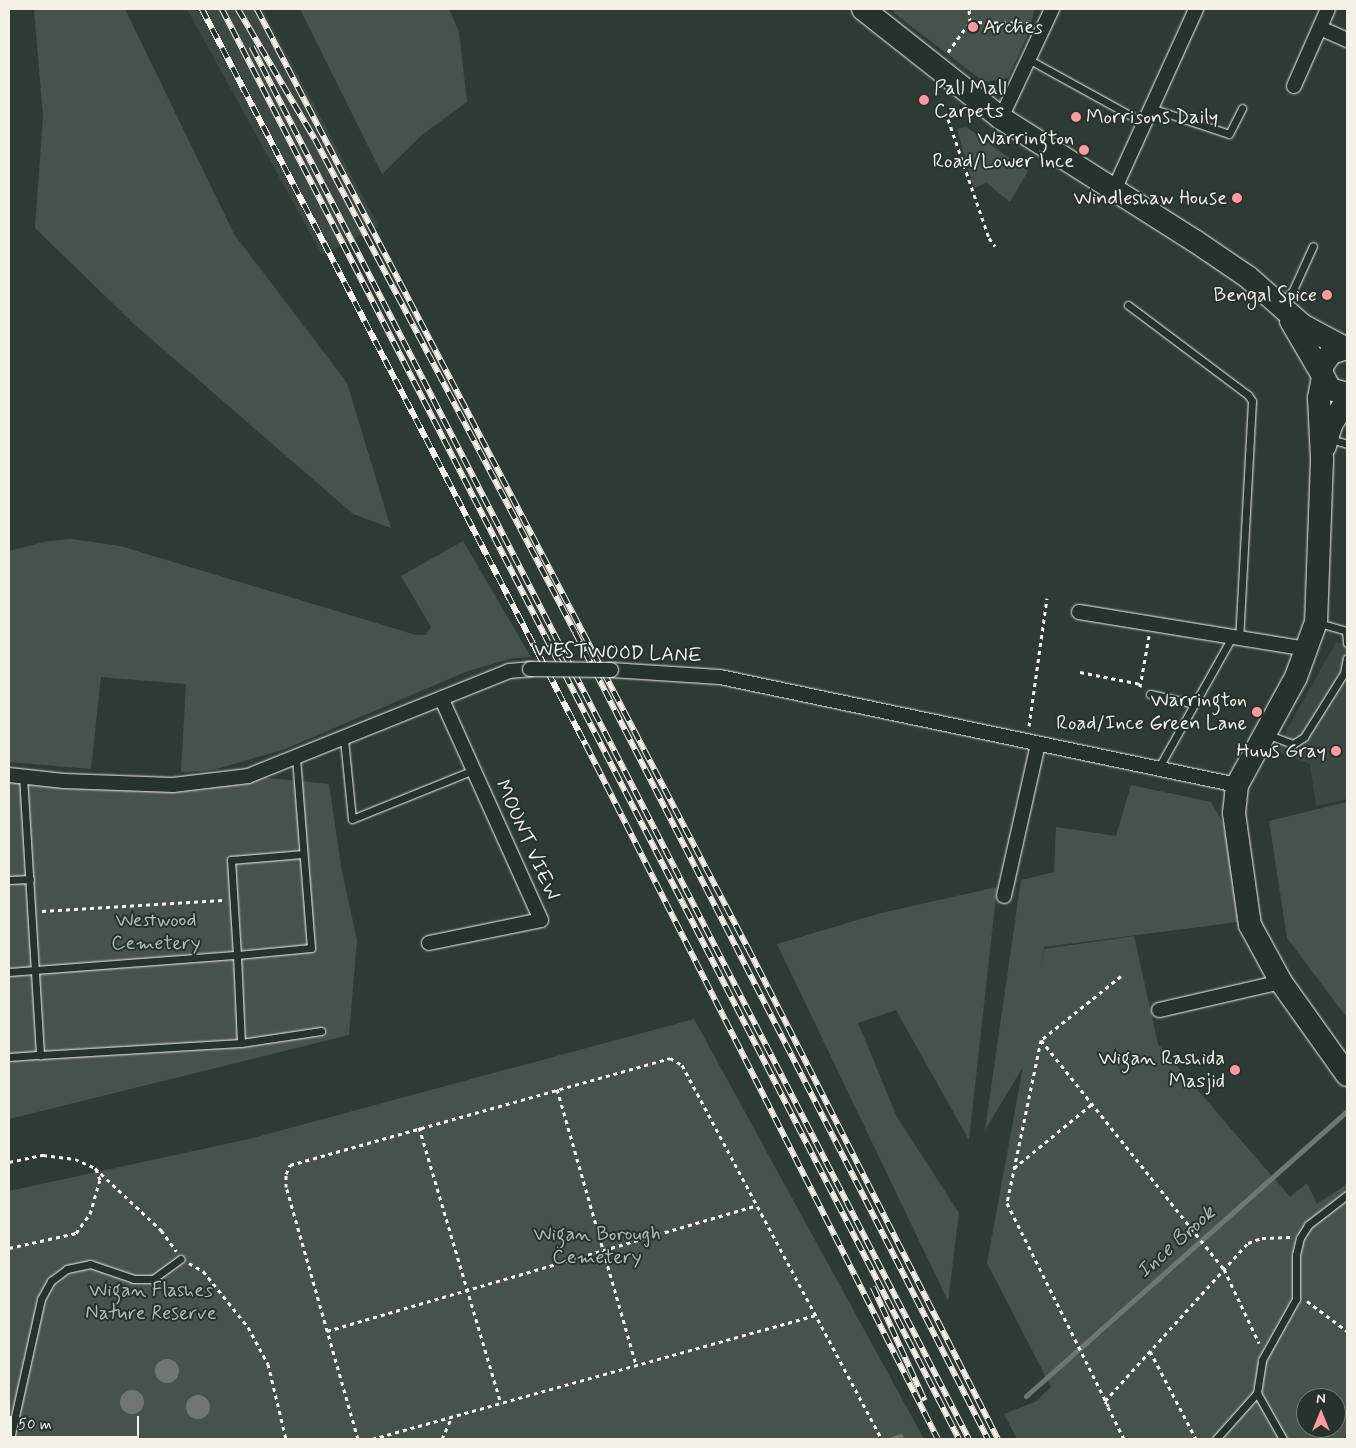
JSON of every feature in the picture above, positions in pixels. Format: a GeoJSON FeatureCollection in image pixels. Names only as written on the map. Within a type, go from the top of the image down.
{"type":"FeatureCollection","features":[{"type":"Feature","properties":{"kind":"main road"},"geometry":{"type":"LineString","coordinates":[[863,9],[1001,118],[1240,271],[1282,308],[1316,334],[1346,348]]}},
{"type":"Feature","properties":{"kind":"main road"},"geometry":{"type":"LineString","coordinates":[[1282,308],[1330,389],[1347,394]]}},
{"type":"Feature","properties":{"kind":"main road"},"geometry":{"type":"LineString","coordinates":[[1332,439],[1322,366],[1330,353],[1346,348]]}},
{"type":"Feature","properties":{"kind":"main road"},"geometry":{"type":"LineString","coordinates":[[1347,399],[1322,460],[1316,622],[1308,649],[1237,786],[1234,814],[1236,839],[1250,925],[1281,982],[1347,1075]]}},
{"type":"Feature","properties":{"kind":"street"},"geometry":{"type":"LineString","coordinates":[[1001,118],[1052,9]]}},
{"type":"Feature","properties":{"kind":"street"},"geometry":{"type":"LineString","coordinates":[[1114,190],[1196,9]]}},
{"type":"Feature","properties":{"kind":"street"},"geometry":{"type":"LineString","coordinates":[[1294,86],[1328,9]]}},
{"type":"Feature","properties":{"kind":"street"},"geometry":{"type":"LineString","coordinates":[[1320,28],[1347,40]]}},
{"type":"Feature","properties":{"kind":"street"},"geometry":{"type":"LineString","coordinates":[[1080,612],[1308,649]]}},
{"type":"Feature","properties":{"kind":"street","name":"WESTWOOD LANE"},"geometry":{"type":"LineString","coordinates":[[9,775],[173,785],[248,776],[296,759],[509,671],[530,669],[611,670],[720,677],[1237,786]]}},
{"type":"Feature","properties":{"kind":"street","name":"MOUNT VIEW"},"geometry":{"type":"LineString","coordinates":[[428,944],[541,920],[441,698]]}},
{"type":"Feature","properties":{"kind":"street"},"geometry":{"type":"LineString","coordinates":[[1004,896],[1032,743]]}},
{"type":"Feature","properties":{"kind":"street"},"geometry":{"type":"LineString","coordinates":[[1159,1010],[1281,982]]}},
{"type":"Feature","properties":{"kind":"lane"},"geometry":{"type":"LineString","coordinates":[[1028,59],[1144,123]]}},
{"type":"Feature","properties":{"kind":"lane"},"geometry":{"type":"LineString","coordinates":[[1151,108],[1229,134],[1242,108]]}},
{"type":"Feature","properties":{"kind":"lane"},"geometry":{"type":"LineString","coordinates":[[1282,308],[1293,290],[1313,246]]}},
{"type":"Feature","properties":{"kind":"lane"},"geometry":{"type":"LineString","coordinates":[[1128,305],[1248,395],[1252,401],[1236,638],[1194,704],[1158,769]]}},
{"type":"Feature","properties":{"kind":"lane"},"geometry":{"type":"LineString","coordinates":[[1316,622],[1346,631],[1347,643]]}},
{"type":"Feature","properties":{"kind":"lane"},"geometry":{"type":"LineString","coordinates":[[1264,734],[1293,744],[1304,737],[1344,673],[1347,658]]}},
{"type":"Feature","properties":{"kind":"lane"},"geometry":{"type":"LineString","coordinates":[[1150,694],[1194,704]]}},
{"type":"Feature","properties":{"kind":"lane"},"geometry":{"type":"LineString","coordinates":[[344,739],[352,819],[473,770]]}},
{"type":"Feature","properties":{"kind":"lane"},"geometry":{"type":"LineString","coordinates":[[9,972],[311,948],[296,759]]}},
{"type":"Feature","properties":{"kind":"lane"},"geometry":{"type":"LineString","coordinates":[[23,776],[40,1054]]}},
{"type":"Feature","properties":{"kind":"lane"},"geometry":{"type":"LineString","coordinates":[[241,1043],[231,860],[304,854]]}},
{"type":"Feature","properties":{"kind":"lane"},"geometry":{"type":"LineString","coordinates":[[9,880],[30,879]]}},
{"type":"Feature","properties":{"kind":"lane"},"geometry":{"type":"LineString","coordinates":[[9,1057],[241,1043],[321,1031]]}},
{"type":"Feature","properties":{"kind":"lane"},"geometry":{"type":"LineString","coordinates":[[1216,1439],[1257,1393],[1264,1354],[1286,1319],[1296,1294],[1296,1254],[1300,1238],[1308,1224],[1347,1195]]}},
{"type":"Feature","properties":{"kind":"lane"},"geometry":{"type":"LineString","coordinates":[[10,1439],[40,1299],[51,1281],[67,1269],[90,1264],[134,1279],[153,1279],[182,1259]]}},
{"type":"Feature","properties":{"kind":"lane"},"geometry":{"type":"LineString","coordinates":[[1257,1393],[1283,1439]]}},
{"type":"Feature","properties":{"kind":"path"},"geometry":{"type":"LineString","coordinates":[[946,57],[970,22],[969,9]]}},
{"type":"Feature","properties":{"kind":"path"},"geometry":{"type":"LineString","coordinates":[[970,22],[1045,23]]}},
{"type":"Feature","properties":{"kind":"path"},"geometry":{"type":"LineString","coordinates":[[948,119],[989,238],[995,246]]}},
{"type":"Feature","properties":{"kind":"path"},"geometry":{"type":"LineString","coordinates":[[1032,743],[1047,598]]}},
{"type":"Feature","properties":{"kind":"path"},"geometry":{"type":"LineString","coordinates":[[1150,694],[1140,689],[1151,624]]}},
{"type":"Feature","properties":{"kind":"path"},"geometry":{"type":"LineString","coordinates":[[1080,672],[1141,684]]}},
{"type":"Feature","properties":{"kind":"path"},"geometry":{"type":"LineString","coordinates":[[32,911],[231,900]]}},
{"type":"Feature","properties":{"kind":"path"},"geometry":{"type":"LineString","coordinates":[[1121,976],[1041,1040],[1007,1202],[1124,1439]]}},
{"type":"Feature","properties":{"kind":"path"},"geometry":{"type":"LineString","coordinates":[[1041,1040],[1195,1230],[1224,1269],[1264,1354]]}},
{"type":"Feature","properties":{"kind":"path"},"geometry":{"type":"LineString","coordinates":[[358,1439],[286,1187],[286,1174],[290,1164],[301,1159],[664,1059],[677,1060],[682,1064],[882,1439]]}},
{"type":"Feature","properties":{"kind":"path"},"geometry":{"type":"LineString","coordinates":[[557,1089],[636,1365]]}},
{"type":"Feature","properties":{"kind":"path"},"geometry":{"type":"LineString","coordinates":[[1013,1169],[1093,1103]]}},
{"type":"Feature","properties":{"kind":"path"},"geometry":{"type":"LineString","coordinates":[[418,1127],[469,1289],[501,1403]]}},
{"type":"Feature","properties":{"kind":"path"},"geometry":{"type":"LineString","coordinates":[[9,1162],[43,1154],[75,1159],[95,1168],[161,1230],[182,1259],[203,1271],[248,1327],[268,1364],[286,1439]]}},
{"type":"Feature","properties":{"kind":"path"},"geometry":{"type":"LineString","coordinates":[[9,1248],[76,1232],[90,1214],[100,1180],[95,1168]]}},
{"type":"Feature","properties":{"kind":"path"},"geometry":{"type":"LineString","coordinates":[[327,1331],[757,1204]]}},
{"type":"Feature","properties":{"kind":"path"},"geometry":{"type":"LineString","coordinates":[[1108,1406],[1105,1401],[1248,1243],[1262,1238],[1300,1238]]}},
{"type":"Feature","properties":{"kind":"path"},"geometry":{"type":"LineString","coordinates":[[1296,1294],[1347,1331]]}},
{"type":"Feature","properties":{"kind":"path"},"geometry":{"type":"LineString","coordinates":[[372,1439],[815,1315]]}},
{"type":"Feature","properties":{"kind":"path"},"geometry":{"type":"LineString","coordinates":[[1150,1351],[1196,1439]]}},
{"type":"Feature","properties":{"kind":"path"},"geometry":{"type":"LineString","coordinates":[[442,1439],[452,1417]]}},
{"type":"Feature","properties":{"kind":"shaded area"},"geometry":{"type":"Polygon","coordinates":[[[187,9],[263,9],[379,227],[322,255],[187,9]]]}},
{"type":"Feature","properties":{"kind":"shaded area"},"geometry":{"type":"Polygon","coordinates":[[[1336,642],[1347,645],[1347,799],[1316,806],[1310,764],[1275,751],[1336,642]]]}},
{"type":"Feature","properties":{"kind":"shaded area"},"geometry":{"type":"Polygon","coordinates":[[[167,1359],[172,1360],[178,1366],[178,1376],[172,1382],[167,1383],[162,1382],[156,1376],[155,1371],[156,1366],[162,1360],[167,1359]]]}},
{"type":"Feature","properties":{"kind":"shaded area"},"geometry":{"type":"Polygon","coordinates":[[[132,1390],[137,1391],[143,1397],[143,1407],[137,1413],[132,1414],[127,1413],[121,1407],[120,1402],[121,1397],[127,1391],[132,1390]]]}},
{"type":"Feature","properties":{"kind":"shaded area"},"geometry":{"type":"Polygon","coordinates":[[[198,1395],[206,1399],[210,1407],[206,1415],[198,1419],[190,1415],[186,1407],[190,1399],[198,1395]]]}},
{"type":"Feature","properties":{"kind":"green space"},"geometry":{"type":"Polygon","coordinates":[[[34,9],[125,9],[234,234],[347,383],[391,528],[353,514],[134,324],[35,228],[43,116],[34,9]]]}},
{"type":"Feature","properties":{"kind":"green space"},"geometry":{"type":"Polygon","coordinates":[[[300,9],[449,9],[459,32],[467,102],[423,134],[382,174],[300,9]]]}},
{"type":"Feature","properties":{"kind":"green space"},"geometry":{"type":"Polygon","coordinates":[[[894,9],[1035,9],[1029,32],[1008,78],[984,82],[894,13],[894,9]]]}},
{"type":"Feature","properties":{"kind":"green space"},"geometry":{"type":"Polygon","coordinates":[[[966,127],[1028,171],[1010,202],[987,183],[974,188],[957,129],[966,127]]]}},
{"type":"Feature","properties":{"kind":"green space"},"geometry":{"type":"Polygon","coordinates":[[[72,539],[120,546],[416,635],[426,635],[431,627],[401,576],[463,541],[531,657],[513,658],[468,671],[285,749],[210,771],[181,772],[186,684],[101,677],[91,769],[9,762],[9,551],[48,541],[72,539]]]}},
{"type":"Feature","properties":{"kind":"green space","name":"Westwood Cemetery"},"geometry":{"type":"Polygon","coordinates":[[[9,775],[173,785],[248,776],[329,784],[342,872],[357,940],[349,1035],[9,1119],[9,775]]]}},
{"type":"Feature","properties":{"kind":"green space"},"geometry":{"type":"Polygon","coordinates":[[[1131,785],[1211,802],[1228,832],[1238,922],[1044,947],[1040,970],[1044,949],[1134,936],[1158,1044],[1290,1197],[1307,1183],[1317,1204],[1347,1184],[1347,1439],[1017,1439],[1004,1414],[1035,1402],[1051,1387],[987,1263],[1023,1067],[985,1130],[1021,880],[1054,872],[1056,827],[1116,836],[1131,785]]]}},
{"type":"Feature","properties":{"kind":"green space"},"geometry":{"type":"Polygon","coordinates":[[[1347,802],[1347,1018],[1287,938],[1269,821],[1347,802]]]}},
{"type":"Feature","properties":{"kind":"green space"},"geometry":{"type":"Polygon","coordinates":[[[997,887],[969,1140],[896,1010],[858,1023],[897,1117],[959,1213],[948,1301],[777,944],[881,913],[997,887]]]}},
{"type":"Feature","properties":{"kind":"green space","name":"Wigan Borough Cemetery"},"geometry":{"type":"Polygon","coordinates":[[[694,1019],[924,1439],[9,1439],[9,1191],[249,1139],[694,1019]]]}},
{"type":"Feature","properties":{"kind":"waterway","name":"Ince Brook"},"geometry":{"type":"LineString","coordinates":[[1026,1396],[1347,1111]]}},
{"type":"Feature","properties":{"kind":"waterway","name":"Ince Brook"},"geometry":{"type":"LineString","coordinates":[[892,1439],[901,1436]]}},
{"type":"Feature","properties":{"kind":"railway"},"geometry":{"type":"LineString","coordinates":[[202,9],[586,745],[938,1439]]}},
{"type":"Feature","properties":{"kind":"railway"},"geometry":{"type":"LineString","coordinates":[[222,9],[959,1439]]}},
{"type":"Feature","properties":{"kind":"railway"},"geometry":{"type":"LineString","coordinates":[[238,9],[315,139],[575,632],[988,1439]]}},
{"type":"Feature","properties":{"kind":"railway"},"geometry":{"type":"LineString","coordinates":[[257,9],[748,948],[998,1439]]}},
{"type":"Feature","properties":{"kind":"railway"},"geometry":{"type":"LineString","coordinates":[[252,47],[969,1439]]}},
{"type":"Feature","properties":{"kind":"railway"},"geometry":{"type":"LineString","coordinates":[[873,1287],[925,1401]]}},
{"type":"Feature","properties":{"kind":"place","name":"Arches"},"geometry":{"type":"Point","coordinates":[973,27]}},
{"type":"Feature","properties":{"kind":"place","name":"Pall Mall Carpets"},"geometry":{"type":"Point","coordinates":[924,100]}},
{"type":"Feature","properties":{"kind":"place","name":"Morrisons Daily"},"geometry":{"type":"Point","coordinates":[1076,117]}},
{"type":"Feature","properties":{"kind":"place","name":"Warrington Road/Lower Ince"},"geometry":{"type":"Point","coordinates":[1084,150]}},
{"type":"Feature","properties":{"kind":"place","name":"Windleshaw House"},"geometry":{"type":"Point","coordinates":[1237,198]}},
{"type":"Feature","properties":{"kind":"place","name":"Bengal Spice"},"geometry":{"type":"Point","coordinates":[1327,295]}},
{"type":"Feature","properties":{"kind":"place","name":"Warrington Road/Ince Green Lane"},"geometry":{"type":"Point","coordinates":[1257,712]}},
{"type":"Feature","properties":{"kind":"place","name":"Huws Gray"},"geometry":{"type":"Point","coordinates":[1336,751]}},
{"type":"Feature","properties":{"kind":"place","name":"Wigan Rashida Masjid"},"geometry":{"type":"Point","coordinates":[1235,1070]}},
{"type":"Feature","properties":{"kind":"park label","name":"Wigan Flashes Nature Reserve"},"geometry":{"type":"Point","coordinates":[151,1302]}}]}
